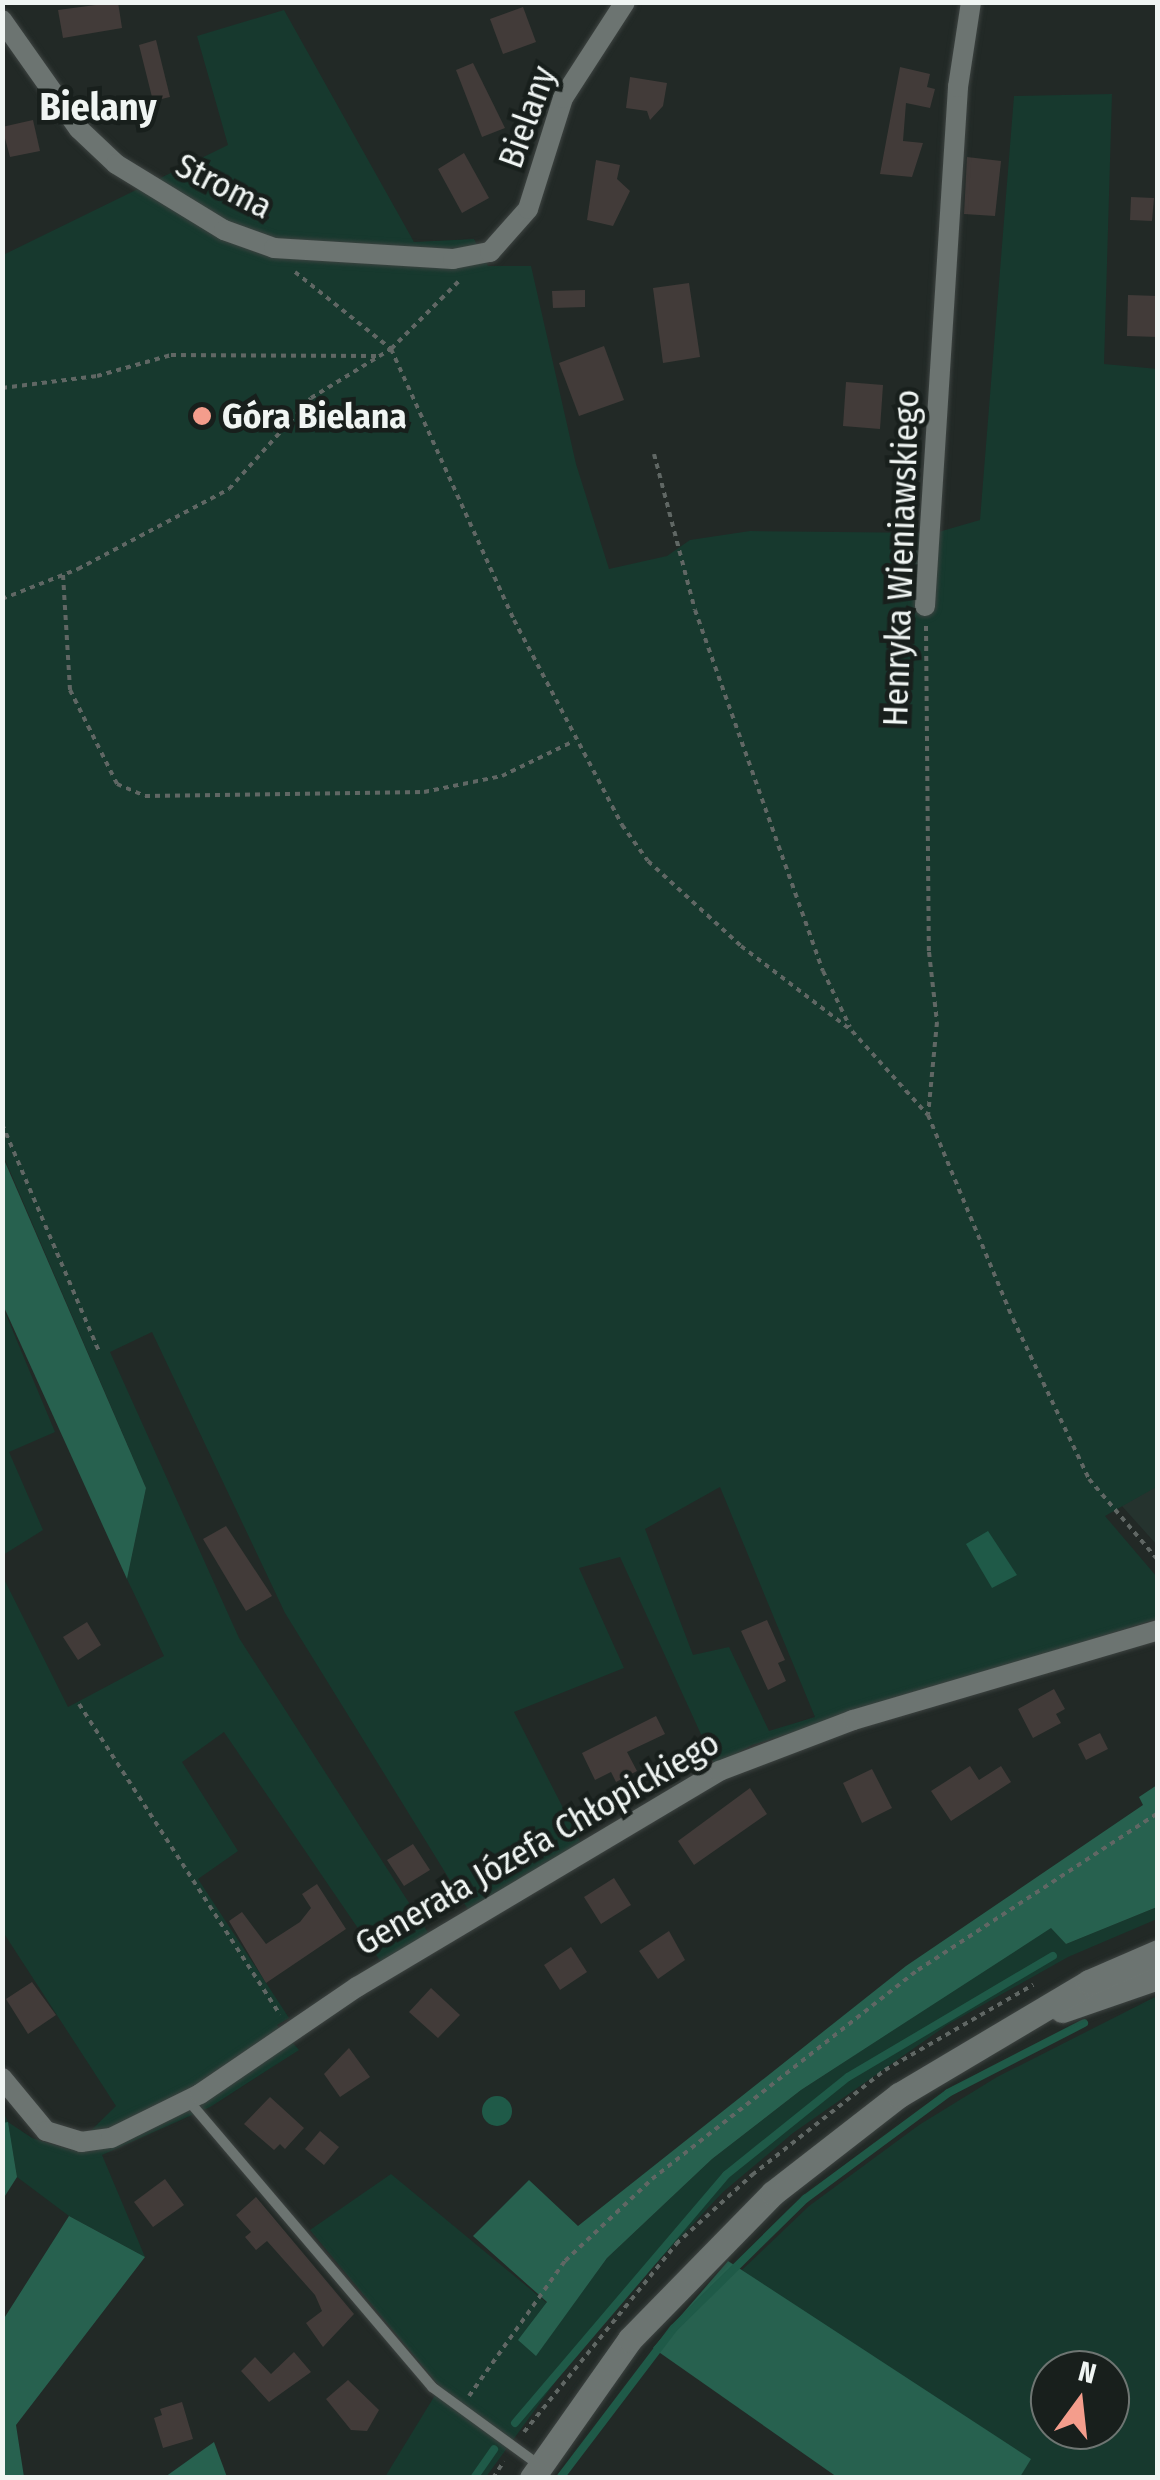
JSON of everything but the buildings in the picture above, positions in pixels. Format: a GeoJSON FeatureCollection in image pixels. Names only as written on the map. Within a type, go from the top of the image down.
{"type":"FeatureCollection","features":[{"type":"Feature","properties":{"kind":"main road"},"geometry":{"type":"LineString","coordinates":[[536,2472],[630,2340],[773,2193],[899,2095],[1089,1982],[1158,1952]]}},
{"type":"Feature","properties":{"kind":"main road"},"geometry":{"type":"LineString","coordinates":[[1019,2023],[1158,1977]]}},
{"type":"Feature","properties":{"kind":"street","name":"Bielany"},"geometry":{"type":"LineString","coordinates":[[490,252],[528,209],[563,98],[624,2]]}},
{"type":"Feature","properties":{"kind":"street","name":"Henryka Wieniawskiego"},"geometry":{"type":"LineString","coordinates":[[925,606],[958,87],[971,2]]}},
{"type":"Feature","properties":{"kind":"street","name":"Stroma"},"geometry":{"type":"LineString","coordinates":[[2,20],[79,129],[116,164],[224,230],[274,248],[453,260],[490,252]]}},
{"type":"Feature","properties":{"kind":"street","name":"Generała Józefa Chłopickiego"},"geometry":{"type":"LineString","coordinates":[[2,2078],[34,2122],[64,2140],[111,2138],[188,2100],[453,1928],[755,1754],[1158,1630]]}},
{"type":"Feature","properties":{"kind":"lane"},"geometry":{"type":"LineString","coordinates":[[188,2100],[432,2387],[536,2472]]}},
{"type":"Feature","properties":{"kind":"path"},"geometry":{"type":"LineString","coordinates":[[274,248],[317,293],[392,349],[576,740],[648,860],[740,946],[852,1031],[928,1115],[1013,1319],[1089,1478],[1158,1560]]}},
{"type":"Feature","properties":{"kind":"path"},"geometry":{"type":"LineString","coordinates":[[2,599],[64,575],[229,489],[311,398],[392,349],[462,278]]}},
{"type":"Feature","properties":{"kind":"path"},"geometry":{"type":"LineString","coordinates":[[2,388],[16,381],[98,376],[170,355],[377,356]]}},
{"type":"Feature","properties":{"kind":"path"},"geometry":{"type":"LineString","coordinates":[[654,454],[695,610],[823,971],[852,1031]]}},
{"type":"Feature","properties":{"kind":"path"},"geometry":{"type":"LineString","coordinates":[[64,575],[70,690],[110,773],[145,796],[424,792],[502,776],[576,740]]}},
{"type":"Feature","properties":{"kind":"path","name":"Henryka Wieniawskiego"},"geometry":{"type":"LineString","coordinates":[[925,606],[929,952],[936,1022],[928,1115]]}},
{"type":"Feature","properties":{"kind":"path"},"geometry":{"type":"LineString","coordinates":[[2,1124],[99,1351]]}},
{"type":"Feature","properties":{"kind":"path"},"geometry":{"type":"LineString","coordinates":[[80,1704],[291,2032]]}},
{"type":"Feature","properties":{"kind":"path"},"geometry":{"type":"LineString","coordinates":[[461,2409],[565,2261],[652,2179],[918,1970],[1158,1813]]}},
{"type":"Feature","properties":{"kind":"shaded area"},"geometry":{"type":"Polygon","coordinates":[[[284,10],[414,242],[474,239],[488,266],[531,266],[576,464],[609,569],[667,556],[690,540],[750,531],[935,533],[980,520],[1014,96],[1112,94],[1104,364],[1158,369],[1158,1486],[1105,1516],[1157,1577],[1157,1619],[752,1745],[715,1765],[620,1557],[579,1568],[624,1668],[514,1712],[582,1845],[469,1911],[285,1613],[152,1332],[110,1352],[239,1638],[429,1934],[381,1962],[224,1732],[182,1762],[238,1851],[198,1879],[289,2018],[277,2025],[299,2050],[210,2107],[102,2155],[145,2257],[69,2216],[17,2177],[2,2109],[8,2122],[32,2138],[71,2150],[116,2106],[3,1932],[3,1577],[68,1707],[164,1656],[127,1579],[146,1488],[3,1155],[3,255],[228,145],[197,36],[284,10]],[[720,1487],[645,1529],[693,1655],[729,1647],[769,1731],[815,1717],[720,1487]]]}},
{"type":"Feature","properties":{"kind":"shaded area"},"geometry":{"type":"Polygon","coordinates":[[[2,1155],[146,1488],[127,1579],[3,1305],[2,1155]]]}},
{"type":"Feature","properties":{"kind":"shaded area"},"geometry":{"type":"Polygon","coordinates":[[[2,1305],[55,1432],[9,1452],[43,1530],[3,1555],[2,1305]]]}},
{"type":"Feature","properties":{"kind":"shaded area"},"geometry":{"type":"Polygon","coordinates":[[[1157,1486],[1157,1545],[1121,1505],[1157,1486]]]}},
{"type":"Feature","properties":{"kind":"shaded area"},"geometry":{"type":"Polygon","coordinates":[[[988,1531],[1017,1575],[992,1588],[966,1544],[988,1531]]]}},
{"type":"Feature","properties":{"kind":"shaded area"},"geometry":{"type":"Polygon","coordinates":[[[1157,1785],[1157,1907],[1066,1944],[1051,1928],[801,2090],[712,2159],[607,2258],[536,2356],[518,2340],[547,2302],[473,2236],[529,2180],[578,2226],[906,1966],[1143,1805],[1139,1797],[1157,1785]]]}},
{"type":"Feature","properties":{"kind":"shaded area"},"geometry":{"type":"Polygon","coordinates":[[[1157,1907],[1157,1919],[1068,1957],[947,2025],[793,2133],[723,2192],[594,2329],[486,2477],[385,2477],[440,2387],[310,2230],[391,2174],[547,2303],[536,2355],[607,2258],[712,2159],[801,2090],[1051,1927],[1066,1944],[1157,1907]]]}},
{"type":"Feature","properties":{"kind":"shaded area"},"geometry":{"type":"Polygon","coordinates":[[[1157,1996],[1157,2477],[1019,2477],[742,2270],[809,2206],[919,2125],[997,2077],[1157,1996]]]}},
{"type":"Feature","properties":{"kind":"shaded area"},"geometry":{"type":"Polygon","coordinates":[[[497,2096],[508,2100],[512,2111],[508,2122],[497,2126],[486,2122],[482,2111],[486,2100],[497,2096]]]}},
{"type":"Feature","properties":{"kind":"shaded area"},"geometry":{"type":"Polygon","coordinates":[[[8,2122],[17,2177],[3,2199],[3,2123],[8,2122]]]}},
{"type":"Feature","properties":{"kind":"shaded area"},"geometry":{"type":"Polygon","coordinates":[[[69,2216],[145,2257],[16,2425],[24,2477],[3,2477],[3,2320],[69,2216]]]}},
{"type":"Feature","properties":{"kind":"shaded area"},"geometry":{"type":"Polygon","coordinates":[[[728,2261],[1031,2459],[1020,2477],[837,2477],[653,2348],[728,2261]]]}},
{"type":"Feature","properties":{"kind":"shaded area"},"geometry":{"type":"Polygon","coordinates":[[[214,2442],[227,2477],[165,2477],[214,2442]]]}},
{"type":"Feature","properties":{"kind":"waterway"},"geometry":{"type":"LineString","coordinates":[[515,2423],[726,2175],[848,2077],[1053,1956]]}},
{"type":"Feature","properties":{"kind":"waterway"},"geometry":{"type":"LineString","coordinates":[[560,2478],[674,2328],[805,2199],[948,2093],[1084,2023]]}},
{"type":"Feature","properties":{"kind":"waterway"},"geometry":{"type":"LineString","coordinates":[[474,2478],[494,2449]]}},
{"type":"Feature","properties":{"kind":"place","name":"Góra Bielana"},"geometry":{"type":"Point","coordinates":[202,416]}},
{"type":"Feature","properties":{"kind":"district","name":"Bielany"},"geometry":{"type":"Point","coordinates":[98,108]}}]}
